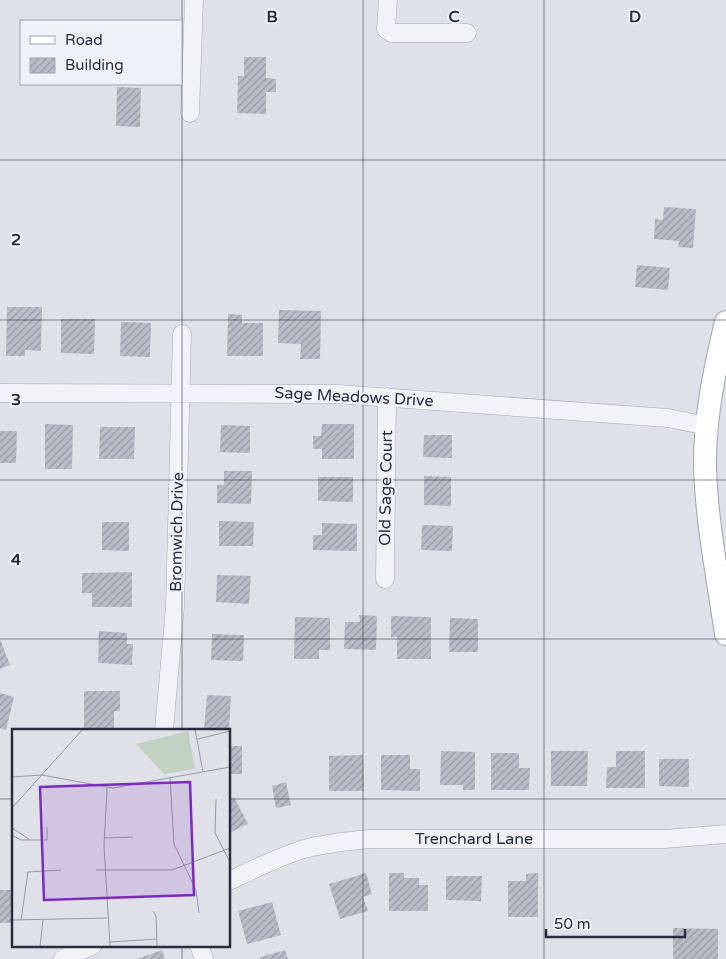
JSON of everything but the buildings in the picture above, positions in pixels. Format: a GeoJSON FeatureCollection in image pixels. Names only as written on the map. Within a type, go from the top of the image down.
{"type":"FeatureCollection","features":[{"type":"Feature","properties":{"kind":"main road"},"geometry":{"type":"LineString","coordinates":[[726,322],[716,364],[707,426],[705,463],[708,507],[726,634]]}},
{"type":"Feature","properties":{"kind":"street"},"geometry":{"type":"LineString","coordinates":[[190,114],[194,0]]}},
{"type":"Feature","properties":{"kind":"street"},"geometry":{"type":"LineString","coordinates":[[388,0],[386,29],[392,33],[467,33]]}},
{"type":"Feature","properties":{"kind":"street","name":"Bromwich Drive"},"geometry":{"type":"LineString","coordinates":[[164,729],[175,607],[182,334]]}},
{"type":"Feature","properties":{"kind":"street","name":"Sage Meadows Drive"},"geometry":{"type":"LineString","coordinates":[[0,393],[337,394],[668,418],[707,426]]}},
{"type":"Feature","properties":{"kind":"street","name":"Old Sage Court"},"geometry":{"type":"LineString","coordinates":[[385,579],[388,397]]}},
{"type":"Feature","properties":{"kind":"street","name":"Trenchard Lane"},"geometry":{"type":"LineString","coordinates":[[230,881],[275,859],[333,842],[361,840],[665,839],[726,834]]}},
{"type":"Feature","properties":{"kind":"street"},"geometry":{"type":"LineString","coordinates":[[63,959],[91,946]]}},
{"type":"Feature","properties":{"kind":"street"},"geometry":{"type":"LineString","coordinates":[[199,946],[204,959]]}}]}
